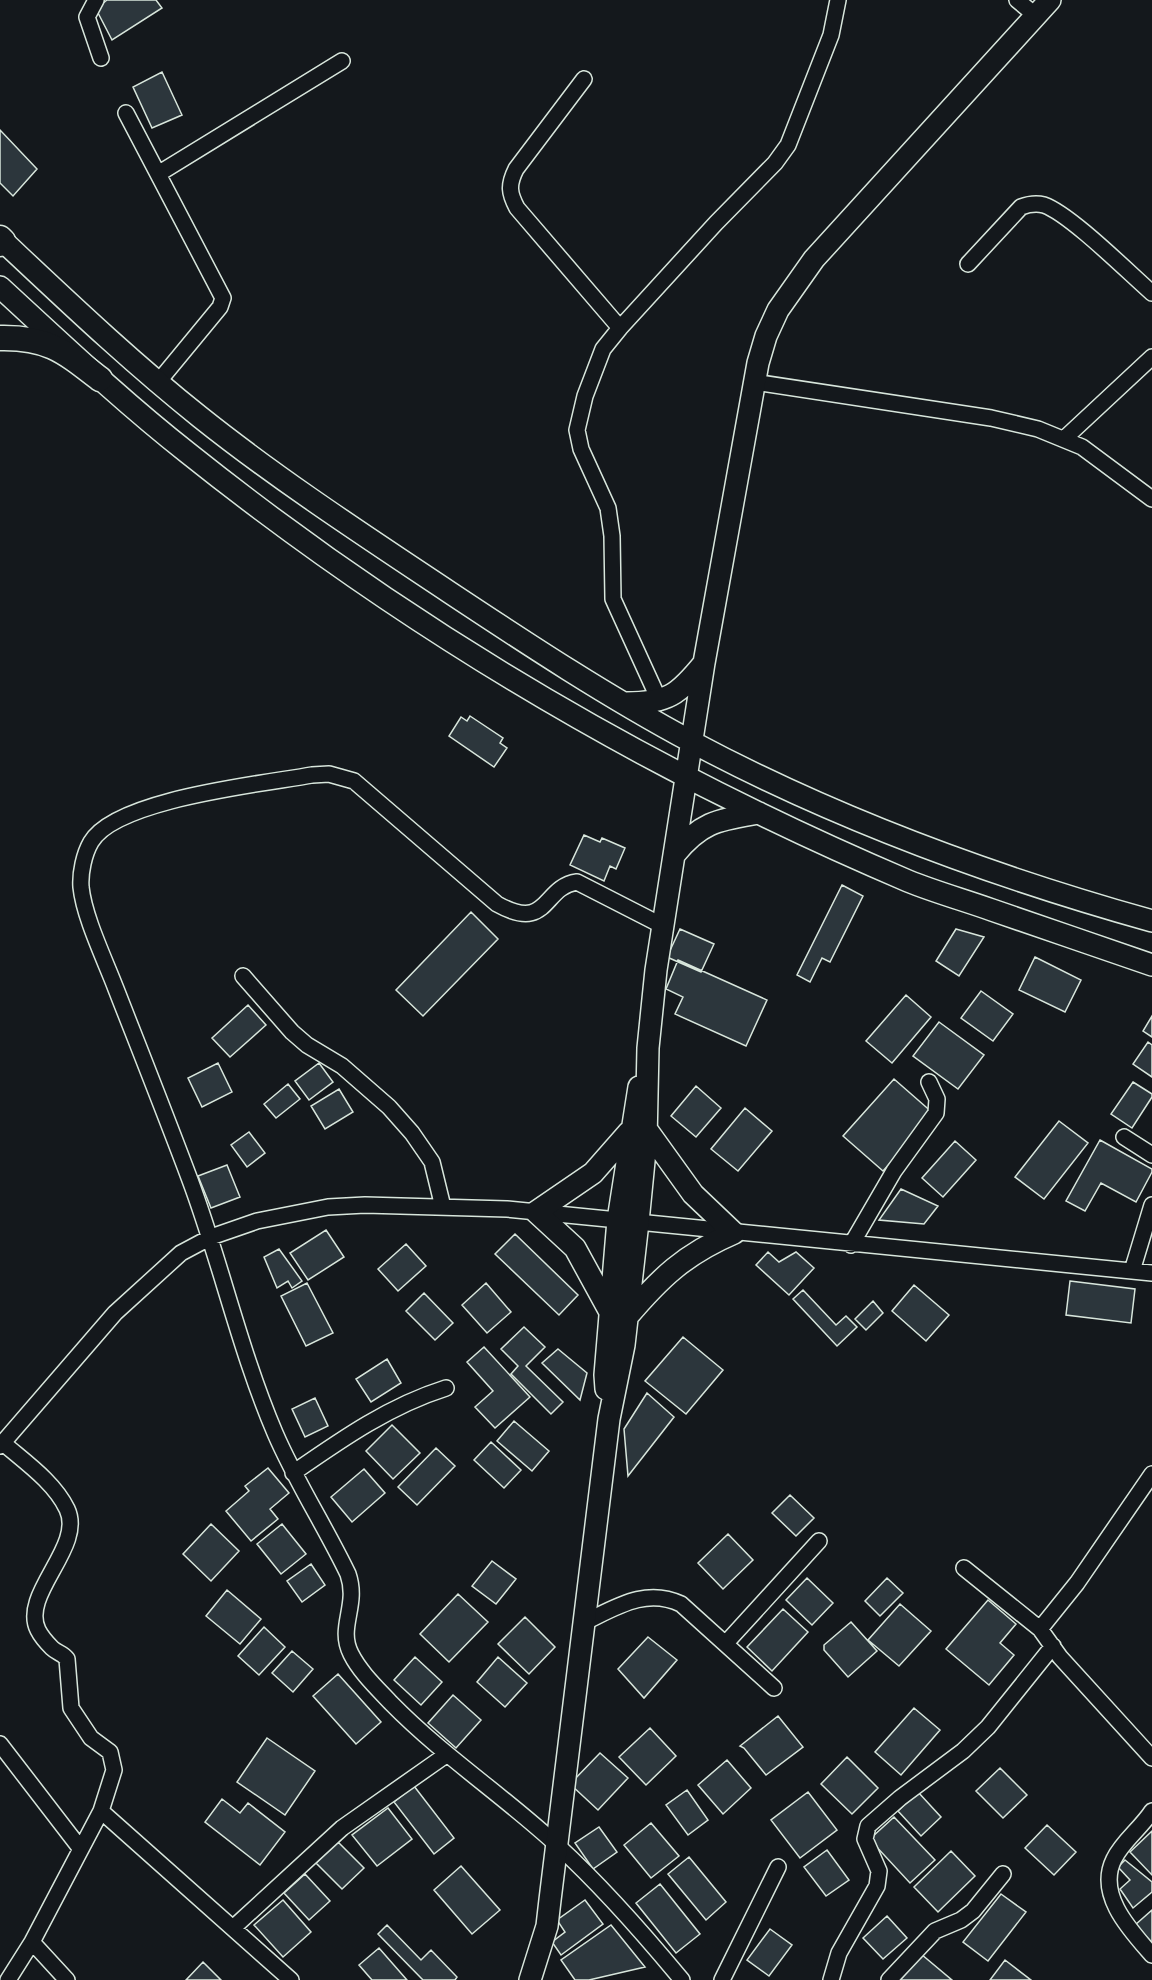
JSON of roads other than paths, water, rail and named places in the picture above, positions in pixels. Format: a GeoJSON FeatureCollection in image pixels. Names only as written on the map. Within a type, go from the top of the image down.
{"type":"FeatureCollection","features":[{"type":"Feature","properties":{"kind":"main road"},"geometry":{"type":"LineString","coordinates":[[530,1980],[547,1926],[609,1419],[628,1221],[663,926],[704,663],[754,382],[766,336],[796,281],[891,172],[1050,0]]}},
{"type":"Feature","properties":{"kind":"main road"},"geometry":{"type":"LineString","coordinates":[[1,241],[200,417],[336,517],[567,670],[693,742],[890,834],[1099,906],[1152,921]]}},
{"type":"Feature","properties":{"kind":"main road"},"geometry":{"type":"LineString","coordinates":[[0,286],[100,379],[187,453],[394,606],[607,735],[759,813],[912,882],[1152,965]]}},
{"type":"Feature","properties":{"kind":"main road"},"geometry":{"type":"LineString","coordinates":[[0,338],[21,337],[49,343],[100,379]]}},
{"type":"Feature","properties":{"kind":"main road"},"geometry":{"type":"LineString","coordinates":[[626,703],[660,702],[684,688],[704,663]]}},
{"type":"Feature","properties":{"kind":"main road"},"geometry":{"type":"LineString","coordinates":[[674,855],[688,838],[705,825],[720,819],[759,813]]}},
{"type":"Feature","properties":{"kind":"main road"},"geometry":{"type":"LineString","coordinates":[[618,1315],[575,1248],[536,1212],[593,1173],[639,1129]]}},
{"type":"Feature","properties":{"kind":"main road"},"geometry":{"type":"LineString","coordinates":[[618,1315],[674,1267],[706,1245],[734,1233],[693,1194],[639,1129]]}},
{"type":"Feature","properties":{"kind":"street"},"geometry":{"type":"LineString","coordinates":[[96,0],[87,17],[101,58]]}},
{"type":"Feature","properties":{"kind":"street"},"geometry":{"type":"LineString","coordinates":[[660,702],[614,599],[612,536],[608,508],[581,449],[577,430],[594,370],[603,349],[716,223],[775,163],[788,145],[831,35],[838,0]]}},
{"type":"Feature","properties":{"kind":"street"},"geometry":{"type":"LineString","coordinates":[[1017,0],[1035,15]]}},
{"type":"Feature","properties":{"kind":"street"},"geometry":{"type":"LineString","coordinates":[[158,174],[342,61]]}},
{"type":"Feature","properties":{"kind":"street"},"geometry":{"type":"LineString","coordinates":[[584,79],[516,169],[510,181],[509,194],[517,208],[620,328]]}},
{"type":"Feature","properties":{"kind":"street"},"geometry":{"type":"LineString","coordinates":[[126,113],[224,298],[220,307],[159,381]]}},
{"type":"Feature","properties":{"kind":"street"},"geometry":{"type":"LineString","coordinates":[[968,264],[1021,207],[1038,204],[1062,215],[1152,293]]}},
{"type":"Feature","properties":{"kind":"street"},"geometry":{"type":"LineString","coordinates":[[1065,438],[1152,357]]}},
{"type":"Feature","properties":{"kind":"street"},"geometry":{"type":"LineString","coordinates":[[754,382],[991,418],[1065,438],[1082,447],[1152,499]]}},
{"type":"Feature","properties":{"kind":"street"},"geometry":{"type":"LineString","coordinates":[[663,926],[577,882],[568,884],[545,907],[533,913],[510,911],[498,904],[354,781],[343,776],[312,775],[171,801],[132,812],[100,829],[90,844],[82,866],[81,887],[97,940],[211,1237],[241,1339],[274,1431],[293,1473],[342,1561],[353,1588],[346,1625],[351,1654],[379,1690],[446,1755],[557,1845],[631,1920],[682,1980]]}},
{"type":"Feature","properties":{"kind":"street"},"geometry":{"type":"LineString","coordinates":[[243,976],[307,1046],[342,1066],[389,1107],[412,1133],[432,1162],[443,1207]]}},
{"type":"Feature","properties":{"kind":"street"},"geometry":{"type":"LineString","coordinates":[[851,1245],[894,1171],[936,1113],[937,1099],[929,1082]]}},
{"type":"Feature","properties":{"kind":"street"},"geometry":{"type":"LineString","coordinates":[[1124,1137],[1152,1155]]}},
{"type":"Feature","properties":{"kind":"street"},"geometry":{"type":"LineString","coordinates":[[8,1980],[32,1942],[101,1811],[114,1770],[110,1752],[91,1738],[71,1708],[67,1659],[53,1649],[38,1629],[35,1616],[37,1599],[58,1562],[66,1537],[68,1510],[47,1482],[2,1444],[115,1313],[181,1253],[211,1237],[257,1221],[328,1207],[364,1205],[536,1212],[1152,1273]]}},
{"type":"Feature","properties":{"kind":"street"},"geometry":{"type":"LineString","coordinates":[[1132,1271],[1152,1205]]}},
{"type":"Feature","properties":{"kind":"street"},"geometry":{"type":"LineString","coordinates":[[293,1473],[382,1415],[417,1397],[446,1388]]}},
{"type":"Feature","properties":{"kind":"street"},"geometry":{"type":"LineString","coordinates":[[1040,1629],[1077,1583],[1152,1474]]}},
{"type":"Feature","properties":{"kind":"street"},"geometry":{"type":"LineString","coordinates":[[726,1643],[819,1541]]}},
{"type":"Feature","properties":{"kind":"street"},"geometry":{"type":"LineString","coordinates":[[964,1568],[1040,1629],[1066,1665],[1152,1758]]}},
{"type":"Feature","properties":{"kind":"street"},"geometry":{"type":"LineString","coordinates":[[583,1623],[639,1598],[668,1598],[681,1604],[774,1688]]}},
{"type":"Feature","properties":{"kind":"street"},"geometry":{"type":"LineString","coordinates":[[831,1980],[839,1953],[877,1886],[879,1871],[866,1843],[868,1826],[900,1798],[963,1751],[988,1727],[1053,1646]]}},
{"type":"Feature","properties":{"kind":"street"},"geometry":{"type":"LineString","coordinates":[[0,1744],[80,1848]]}},
{"type":"Feature","properties":{"kind":"street"},"geometry":{"type":"LineString","coordinates":[[233,1928],[342,1828],[446,1755]]}},
{"type":"Feature","properties":{"kind":"street"},"geometry":{"type":"LineString","coordinates":[[101,1811],[291,1980]]}},
{"type":"Feature","properties":{"kind":"street"},"geometry":{"type":"LineString","coordinates":[[1152,1811],[1114,1858],[1110,1878],[1112,1894],[1124,1923],[1152,1955]]}},
{"type":"Feature","properties":{"kind":"street"},"geometry":{"type":"LineString","coordinates":[[722,1980],[778,1867]]}},
{"type":"Feature","properties":{"kind":"street"},"geometry":{"type":"LineString","coordinates":[[889,1980],[935,1930],[961,1920],[973,1911],[1003,1874]]}},
{"type":"Feature","properties":{"kind":"street"},"geometry":{"type":"LineString","coordinates":[[32,1942],[67,1980]]}}]}
